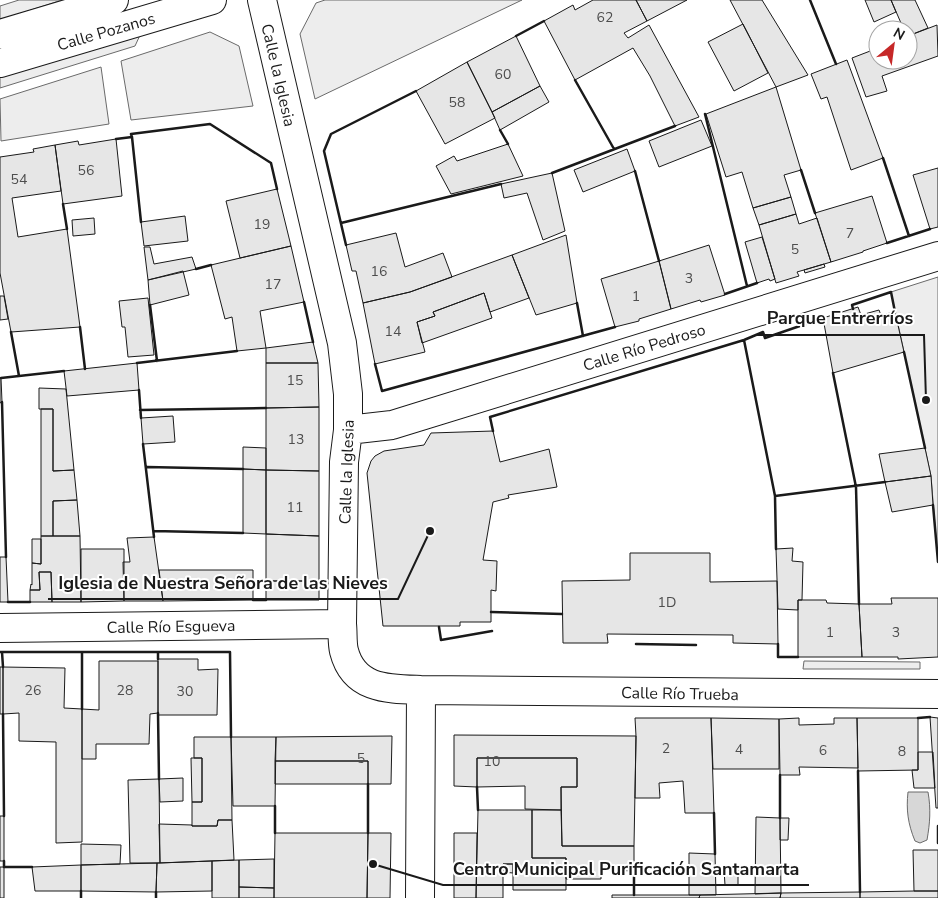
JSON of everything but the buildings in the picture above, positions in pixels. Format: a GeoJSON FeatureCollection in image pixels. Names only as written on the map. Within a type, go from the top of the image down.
{"type":"FeatureCollection","features":[{"type":"Feature","properties":{"kind":"street","name":"Calle Pozanos"},"geometry":{"type":"LineString","coordinates":[[0,34],[114,0]]}},
{"type":"Feature","properties":{"kind":"street","name":"Calle Pozanos"},"geometry":{"type":"LineString","coordinates":[[0,63],[212,0]]}},
{"type":"Feature","properties":{"kind":"street","name":"Calle la Iglesia"},"geometry":{"type":"LineString","coordinates":[[262,0],[342,343],[348,394],[348,430],[344,462],[342,624],[344,650],[348,663],[356,674],[368,683],[386,689],[421,690]]}},
{"type":"Feature","properties":{"kind":"street","name":"Calle Río Pedroso"},"geometry":{"type":"LineString","coordinates":[[348,430],[392,425],[938,256]]}},
{"type":"Feature","properties":{"kind":"street","name":"Calle Río Esgueva"},"geometry":{"type":"LineString","coordinates":[[0,628],[342,624]]}},
{"type":"Feature","properties":{"kind":"street","name":"Calle Río Trueba"},"geometry":{"type":"LineString","coordinates":[[421,690],[938,694]]}},
{"type":"Feature","properties":{"kind":"street"},"geometry":{"type":"LineString","coordinates":[[420,898],[421,690]]}},
{"type":"Feature","properties":{"kind":"shaded area"},"geometry":{"type":"Polygon","coordinates":[[[19,0],[62,0],[0,20],[0,6],[19,0]]]}},
{"type":"Feature","properties":{"kind":"shaded area"},"geometry":{"type":"Polygon","coordinates":[[[325,0],[522,0],[315,99],[300,34],[316,3],[325,0]]]}},
{"type":"Feature","properties":{"kind":"shaded area"},"geometry":{"type":"Polygon","coordinates":[[[210,32],[239,46],[253,106],[131,120],[121,61],[210,32]]]}},
{"type":"Feature","properties":{"kind":"shaded area"},"geometry":{"type":"Polygon","coordinates":[[[141,33],[135,46],[0,88],[0,76],[141,33]]]}},
{"type":"Feature","properties":{"kind":"shaded area"},"geometry":{"type":"Polygon","coordinates":[[[101,67],[109,124],[1,141],[0,99],[101,67]]]}},
{"type":"Feature","properties":{"kind":"shaded area"},"geometry":{"type":"Polygon","coordinates":[[[938,277],[938,562],[931,476],[891,292],[938,277]]]}},
{"type":"Feature","properties":{"kind":"shaded area"},"geometry":{"type":"Polygon","coordinates":[[[804,661],[920,662],[920,669],[803,669],[804,661]]]}},
{"type":"Feature","properties":{"kind":"shaded area"},"geometry":{"type":"Polygon","coordinates":[[[908,792],[928,792],[930,810],[928,834],[927,840],[920,843],[915,841],[909,823],[907,811],[908,792]]]}},
{"type":"Feature","properties":{"kind":"wall"},"geometry":{"type":"LineString","coordinates":[[810,0],[836,64]]}},
{"type":"Feature","properties":{"kind":"wall"},"geometry":{"type":"LineString","coordinates":[[516,36],[544,21]]}},
{"type":"Feature","properties":{"kind":"wall"},"geometry":{"type":"LineString","coordinates":[[575,80],[614,149]]}},
{"type":"Feature","properties":{"kind":"wall"},"geometry":{"type":"LineString","coordinates":[[346,245],[324,151],[331,134],[416,91]]}},
{"type":"Feature","properties":{"kind":"wall"},"geometry":{"type":"LineString","coordinates":[[705,114],[747,286]]}},
{"type":"Feature","properties":{"kind":"wall"},"geometry":{"type":"LineString","coordinates":[[132,137],[131,134],[210,124],[271,163],[277,189]]}},
{"type":"Feature","properties":{"kind":"wall"},"geometry":{"type":"LineString","coordinates":[[552,173],[675,126]]}},
{"type":"Feature","properties":{"kind":"wall"},"geometry":{"type":"LineString","coordinates":[[500,130],[508,144]]}},
{"type":"Feature","properties":{"kind":"wall"},"geometry":{"type":"LineString","coordinates":[[116,139],[132,137],[141,222]]}},
{"type":"Feature","properties":{"kind":"wall"},"geometry":{"type":"LineString","coordinates":[[883,158],[909,236]]}},
{"type":"Feature","properties":{"kind":"wall"},"geometry":{"type":"LineString","coordinates":[[801,170],[815,213]]}},
{"type":"Feature","properties":{"kind":"wall"},"geometry":{"type":"LineString","coordinates":[[635,171],[659,261]]}},
{"type":"Feature","properties":{"kind":"wall"},"geometry":{"type":"LineString","coordinates":[[341,223],[501,184]]}},
{"type":"Feature","properties":{"kind":"wall"},"geometry":{"type":"LineString","coordinates":[[63,204],[67,229]]}},
{"type":"Feature","properties":{"kind":"wall"},"geometry":{"type":"LineString","coordinates":[[887,243],[930,229]]}},
{"type":"Feature","properties":{"kind":"wall"},"geometry":{"type":"LineString","coordinates":[[196,269],[211,265]]}},
{"type":"Feature","properties":{"kind":"wall"},"geometry":{"type":"LineString","coordinates":[[725,294],[757,283]]}},
{"type":"Feature","properties":{"kind":"wall"},"geometry":{"type":"LineString","coordinates":[[853,309],[852,305],[891,292],[895,312]]}},
{"type":"Feature","properties":{"kind":"wall"},"geometry":{"type":"LineString","coordinates":[[304,302],[313,342]]}},
{"type":"Feature","properties":{"kind":"wall"},"geometry":{"type":"LineString","coordinates":[[577,303],[583,336]]}},
{"type":"Feature","properties":{"kind":"wall"},"geometry":{"type":"LineString","coordinates":[[150,305],[157,361]]}},
{"type":"Feature","properties":{"kind":"wall"},"geometry":{"type":"LineString","coordinates":[[493,431],[490,417],[744,340],[763,332],[765,338],[823,318]]}},
{"type":"Feature","properties":{"kind":"wall"},"geometry":{"type":"LineString","coordinates":[[80,327],[85,369]]}},
{"type":"Feature","properties":{"kind":"wall"},"geometry":{"type":"LineString","coordinates":[[375,364],[382,391],[615,327]]}},
{"type":"Feature","properties":{"kind":"wall"},"geometry":{"type":"LineString","coordinates":[[11,332],[19,376]]}},
{"type":"Feature","properties":{"kind":"wall"},"geometry":{"type":"LineString","coordinates":[[744,340],[775,496],[776,549]]}},
{"type":"Feature","properties":{"kind":"wall"},"geometry":{"type":"LineString","coordinates":[[137,363],[237,351]]}},
{"type":"Feature","properties":{"kind":"wall"},"geometry":{"type":"LineString","coordinates":[[904,352],[925,448]]}},
{"type":"Feature","properties":{"kind":"wall"},"geometry":{"type":"LineString","coordinates":[[1,378],[64,371]]}},
{"type":"Feature","properties":{"kind":"wall"},"geometry":{"type":"LineString","coordinates":[[833,373],[856,487],[859,604]]}},
{"type":"Feature","properties":{"kind":"wall"},"geometry":{"type":"LineString","coordinates":[[139,390],[141,418]]}},
{"type":"Feature","properties":{"kind":"wall"},"geometry":{"type":"LineString","coordinates":[[2,402],[6,557]]}},
{"type":"Feature","properties":{"kind":"wall"},"geometry":{"type":"LineString","coordinates":[[140,410],[266,408]]}},
{"type":"Feature","properties":{"kind":"wall"},"geometry":{"type":"LineString","coordinates":[[143,444],[154,537]]}},
{"type":"Feature","properties":{"kind":"wall"},"geometry":{"type":"LineString","coordinates":[[147,467],[243,469]]}},
{"type":"Feature","properties":{"kind":"wall"},"geometry":{"type":"LineString","coordinates":[[775,496],[885,482]]}},
{"type":"Feature","properties":{"kind":"wall"},"geometry":{"type":"LineString","coordinates":[[933,505],[938,562]]}},
{"type":"Feature","properties":{"kind":"wall"},"geometry":{"type":"LineString","coordinates":[[154,531],[243,533]]}},
{"type":"Feature","properties":{"kind":"wall"},"geometry":{"type":"LineString","coordinates":[[253,600],[266,600]]}},
{"type":"Feature","properties":{"kind":"wall"},"geometry":{"type":"LineString","coordinates":[[8,602],[30,602]]}},
{"type":"Feature","properties":{"kind":"wall"},"geometry":{"type":"LineString","coordinates":[[491,612],[562,614]]}},
{"type":"Feature","properties":{"kind":"wall"},"geometry":{"type":"LineString","coordinates":[[439,627],[441,640],[492,631]]}},
{"type":"Feature","properties":{"kind":"wall"},"geometry":{"type":"LineString","coordinates":[[636,644],[696,645]]}},
{"type":"Feature","properties":{"kind":"wall"},"geometry":{"type":"LineString","coordinates":[[778,644],[778,657],[798,657]]}},
{"type":"Feature","properties":{"kind":"wall"},"geometry":{"type":"LineString","coordinates":[[0,652],[158,652]]}},
{"type":"Feature","properties":{"kind":"wall"},"geometry":{"type":"LineString","coordinates":[[2,652],[3,667]]}},
{"type":"Feature","properties":{"kind":"wall"},"geometry":{"type":"LineString","coordinates":[[82,652],[82,709]]}},
{"type":"Feature","properties":{"kind":"wall"},"geometry":{"type":"LineString","coordinates":[[158,659],[158,652],[230,652],[231,737]]}},
{"type":"Feature","properties":{"kind":"wall"},"geometry":{"type":"LineString","coordinates":[[158,713],[159,779]]}},
{"type":"Feature","properties":{"kind":"wall"},"geometry":{"type":"LineString","coordinates":[[3,714],[4,816]]}},
{"type":"Feature","properties":{"kind":"wall"},"geometry":{"type":"LineString","coordinates":[[918,718],[930,717]]}},
{"type":"Feature","properties":{"kind":"wall"},"geometry":{"type":"LineString","coordinates":[[858,771],[860,892]]}},
{"type":"Feature","properties":{"kind":"wall"},"geometry":{"type":"LineString","coordinates":[[780,775],[780,818]]}},
{"type":"Feature","properties":{"kind":"wall"},"geometry":{"type":"LineString","coordinates":[[368,784],[368,833]]}},
{"type":"Feature","properties":{"kind":"wall"},"geometry":{"type":"LineString","coordinates":[[477,787],[478,810]]}},
{"type":"Feature","properties":{"kind":"wall"},"geometry":{"type":"LineString","coordinates":[[275,806],[275,833]]}},
{"type":"Feature","properties":{"kind":"wall"},"geometry":{"type":"LineString","coordinates":[[714,813],[715,854]]}},
{"type":"Feature","properties":{"kind":"wall"},"geometry":{"type":"LineString","coordinates":[[938,826],[938,843]]}},
{"type":"Feature","properties":{"kind":"wall"},"geometry":{"type":"LineString","coordinates":[[4,861],[4,867],[32,867]]}},
{"type":"Feature","properties":{"kind":"wall"},"geometry":{"type":"LineString","coordinates":[[634,871],[634,895]]}},
{"type":"Feature","properties":{"kind":"wall"},"geometry":{"type":"LineString","coordinates":[[81,891],[81,898]]}},
{"type":"Feature","properties":{"kind":"wall"},"geometry":{"type":"LineString","coordinates":[[156,892],[156,898]]}},
{"type":"Feature","properties":{"kind":"place","name":"Parque Entrerríos"},"geometry":{"type":"Point","coordinates":[926,400]}},
{"type":"Feature","properties":{"kind":"place","name":"Iglesia de Nuestra Señora de las Nieves"},"geometry":{"type":"Point","coordinates":[430,531]}},
{"type":"Feature","properties":{"kind":"place","name":"Centro Municipal Purificación Santamarta"},"geometry":{"type":"Point","coordinates":[373,864]}}]}
